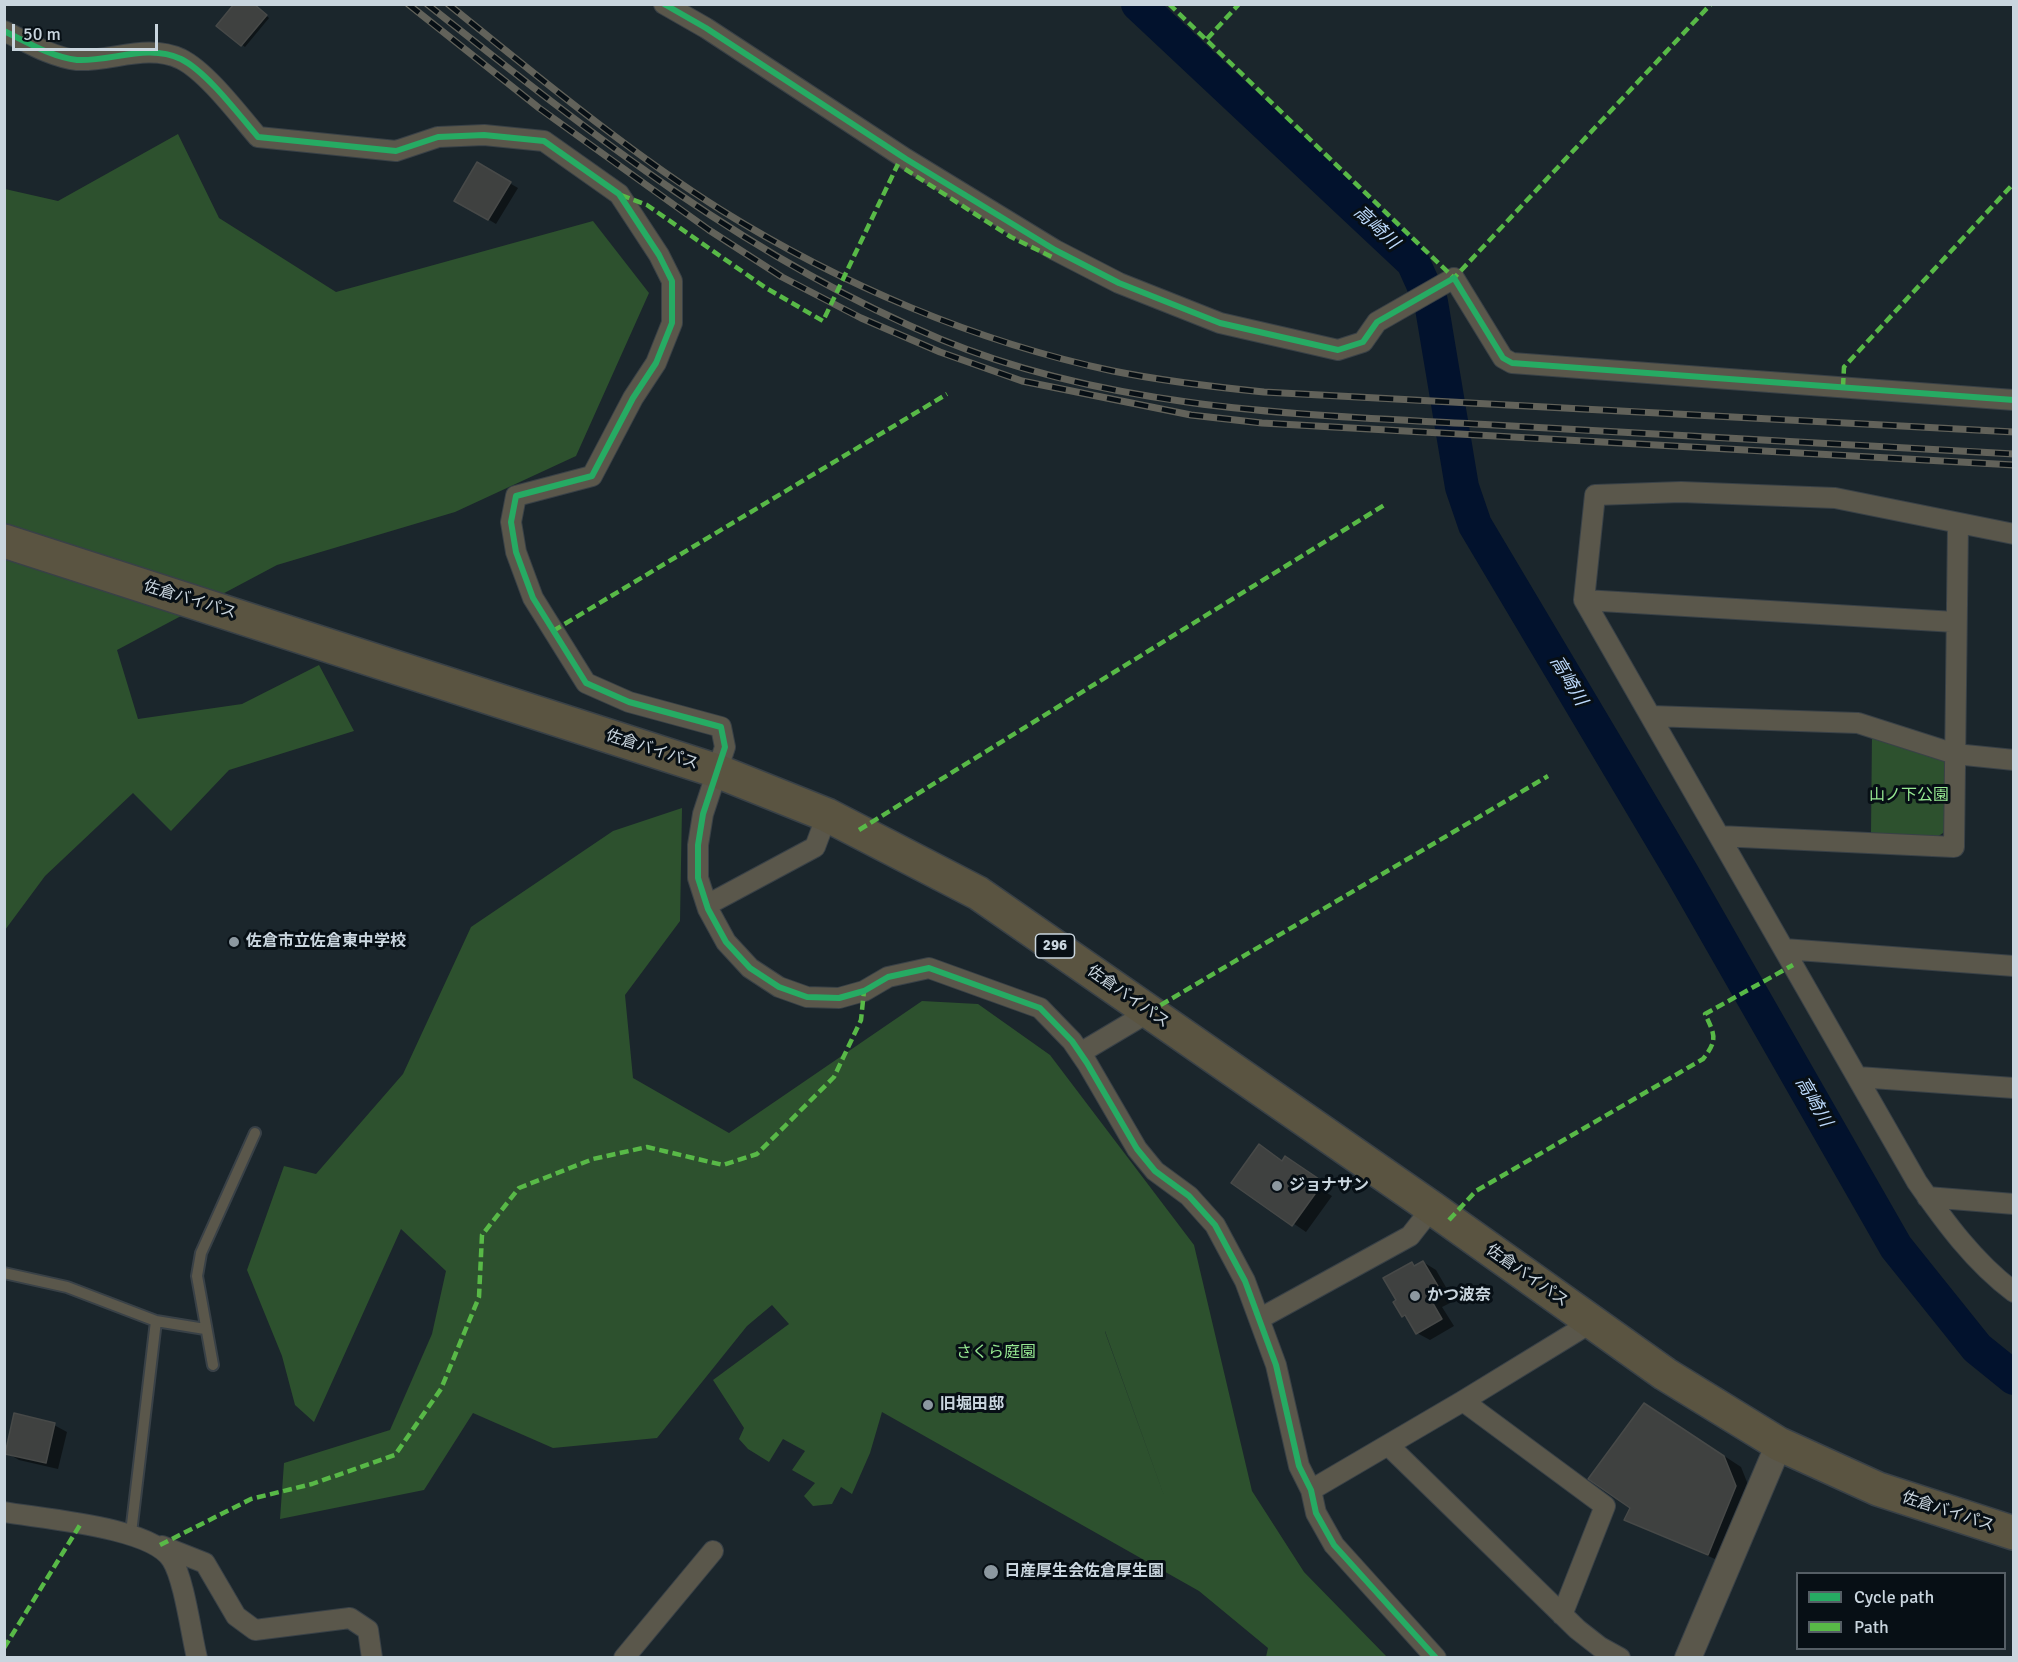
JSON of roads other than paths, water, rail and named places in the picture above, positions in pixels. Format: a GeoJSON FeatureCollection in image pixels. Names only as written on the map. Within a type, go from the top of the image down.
{"type":"FeatureCollection","features":[{"type":"Feature","properties":{"kind":"highway","name":"佐倉バイパス"},"geometry":{"type":"LineString","coordinates":[[4,541],[717,771],[827,814],[978,893],[1432,1208],[1665,1374],[1779,1444],[1878,1489],[2013,1533]]}},
{"type":"Feature","properties":{"kind":"street"},"geometry":{"type":"LineString","coordinates":[[664,4],[706,28],[906,159],[1045,244],[1119,283],[1220,323],[1338,350],[1363,342],[1377,322],[1454,278],[1503,358],[1512,363],[2013,400]]}},
{"type":"Feature","properties":{"kind":"street"},"geometry":{"type":"LineString","coordinates":[[4,31],[48,52],[77,60],[149,52],[181,59],[215,87],[258,137],[396,151],[438,137],[484,135],[544,141],[619,194],[659,255],[672,281],[672,323],[656,363],[633,398],[592,476],[516,496],[511,522],[516,552],[533,598],[586,683],[629,702],[721,727],[725,747],[703,814],[698,845],[698,878],[706,905],[726,942],[750,968],[779,987],[807,997],[839,998],[864,991],[888,977],[929,968],[1040,1008],[1080,1053],[1137,1149],[1155,1171],[1189,1196],[1215,1225],[1245,1281],[1276,1365],[1299,1466],[1311,1490],[1316,1513],[1334,1545],[1436,1658]]}},
{"type":"Feature","properties":{"kind":"street"},"geometry":{"type":"LineString","coordinates":[[2013,534],[1835,498],[1681,492],[1595,495],[1584,600],[1927,1197],[1948,1227],[2013,1292]]}},
{"type":"Feature","properties":{"kind":"street"},"geometry":{"type":"LineString","coordinates":[[1719,836],[1954,847],[1958,524]]}},
{"type":"Feature","properties":{"kind":"street"},"geometry":{"type":"LineString","coordinates":[[1584,600],[1955,622]]}},
{"type":"Feature","properties":{"kind":"street"},"geometry":{"type":"LineString","coordinates":[[1651,716],[1858,723],[1955,754],[2013,760]]}},
{"type":"Feature","properties":{"kind":"street"},"geometry":{"type":"LineString","coordinates":[[706,905],[815,847],[827,814]]}},
{"type":"Feature","properties":{"kind":"street"},"geometry":{"type":"LineString","coordinates":[[1784,949],[2013,966]]}},
{"type":"Feature","properties":{"kind":"street"},"geometry":{"type":"LineString","coordinates":[[1080,1053],[1149,1012]]}},
{"type":"Feature","properties":{"kind":"street"},"geometry":{"type":"LineString","coordinates":[[1858,1077],[2013,1088]]}},
{"type":"Feature","properties":{"kind":"street"},"geometry":{"type":"LineString","coordinates":[[1927,1197],[2013,1204]]}},
{"type":"Feature","properties":{"kind":"street"},"geometry":{"type":"LineString","coordinates":[[1259,1318],[1410,1236],[1432,1208]]}},
{"type":"Feature","properties":{"kind":"street"},"geometry":{"type":"LineString","coordinates":[[1311,1490],[1592,1322]]}},
{"type":"Feature","properties":{"kind":"street"},"geometry":{"type":"LineString","coordinates":[[1463,1401],[1605,1506],[1562,1615]]}},
{"type":"Feature","properties":{"kind":"street"},"geometry":{"type":"LineString","coordinates":[[1688,1658],[1779,1444]]}},
{"type":"Feature","properties":{"kind":"street"},"geometry":{"type":"LineString","coordinates":[[1388,1445],[1562,1615],[1600,1647],[1620,1658]]}},
{"type":"Feature","properties":{"kind":"street"},"geometry":{"type":"LineString","coordinates":[[4,1512],[131,1533],[205,1563],[236,1616],[255,1630],[350,1618],[368,1629],[372,1658]]}},
{"type":"Feature","properties":{"kind":"street"},"geometry":{"type":"LineString","coordinates":[[160,1545],[173,1561],[197,1658]]}},
{"type":"Feature","properties":{"kind":"street"},"geometry":{"type":"LineString","coordinates":[[624,1658],[713,1551]]}},
{"type":"Feature","properties":{"kind":"lane"},"geometry":{"type":"LineString","coordinates":[[213,1365],[197,1276],[201,1253],[255,1133]]}},
{"type":"Feature","properties":{"kind":"lane"},"geometry":{"type":"LineString","coordinates":[[4,1274],[68,1287],[156,1321],[205,1329]]}},
{"type":"Feature","properties":{"kind":"lane"},"geometry":{"type":"LineString","coordinates":[[131,1533],[156,1321]]}},
{"type":"Feature","properties":{"kind":"waterway","name":"高崎川"},"geometry":{"type":"LineString","coordinates":[[1138,4],[1413,262],[1431,302],[1462,487],[1475,525],[1682,873],[1896,1247],[1977,1348],[2014,1378]]}},
{"type":"Feature","properties":{"kind":"railway"},"geometry":{"type":"LineString","coordinates":[[408,4],[539,108],[709,230],[782,277],[861,318],[940,352],[1022,381],[1191,415],[1262,423],[2014,465]]}},
{"type":"Feature","properties":{"kind":"railway"},"geometry":{"type":"LineString","coordinates":[[427,4],[610,145],[672,190],[736,231],[801,271],[869,307],[940,339],[1006,363],[1074,381],[1143,395],[1283,412],[2014,454]]}},
{"type":"Feature","properties":{"kind":"railway"},"geometry":{"type":"LineString","coordinates":[[448,4],[582,111],[651,162],[721,210],[766,237],[861,286],[910,307],[960,327],[1062,359],[1151,378],[1264,392],[2014,432]]}},
{"type":"Feature","properties":{"kind":"place","name":"佐倉市立佐倉東中学校"},"geometry":{"type":"Point","coordinates":[234,942]}},
{"type":"Feature","properties":{"kind":"place","name":"ジョナサン"},"geometry":{"type":"Point","coordinates":[1277,1186]}},
{"type":"Feature","properties":{"kind":"place","name":"かつ波奈"},"geometry":{"type":"Point","coordinates":[1415,1296]}},
{"type":"Feature","properties":{"kind":"place","name":"旧堀田邸"},"geometry":{"type":"Point","coordinates":[928,1405]}},
{"type":"Feature","properties":{"kind":"place","name":"日産厚生会佐倉厚生園"},"geometry":{"type":"Point","coordinates":[991,1572]}},
{"type":"Feature","properties":{"kind":"park label","name":"山ノ下公園"},"geometry":{"type":"Point","coordinates":[1909,796]}},
{"type":"Feature","properties":{"kind":"park label","name":"さくら庭園"},"geometry":{"type":"Point","coordinates":[996,1353]}}]}
